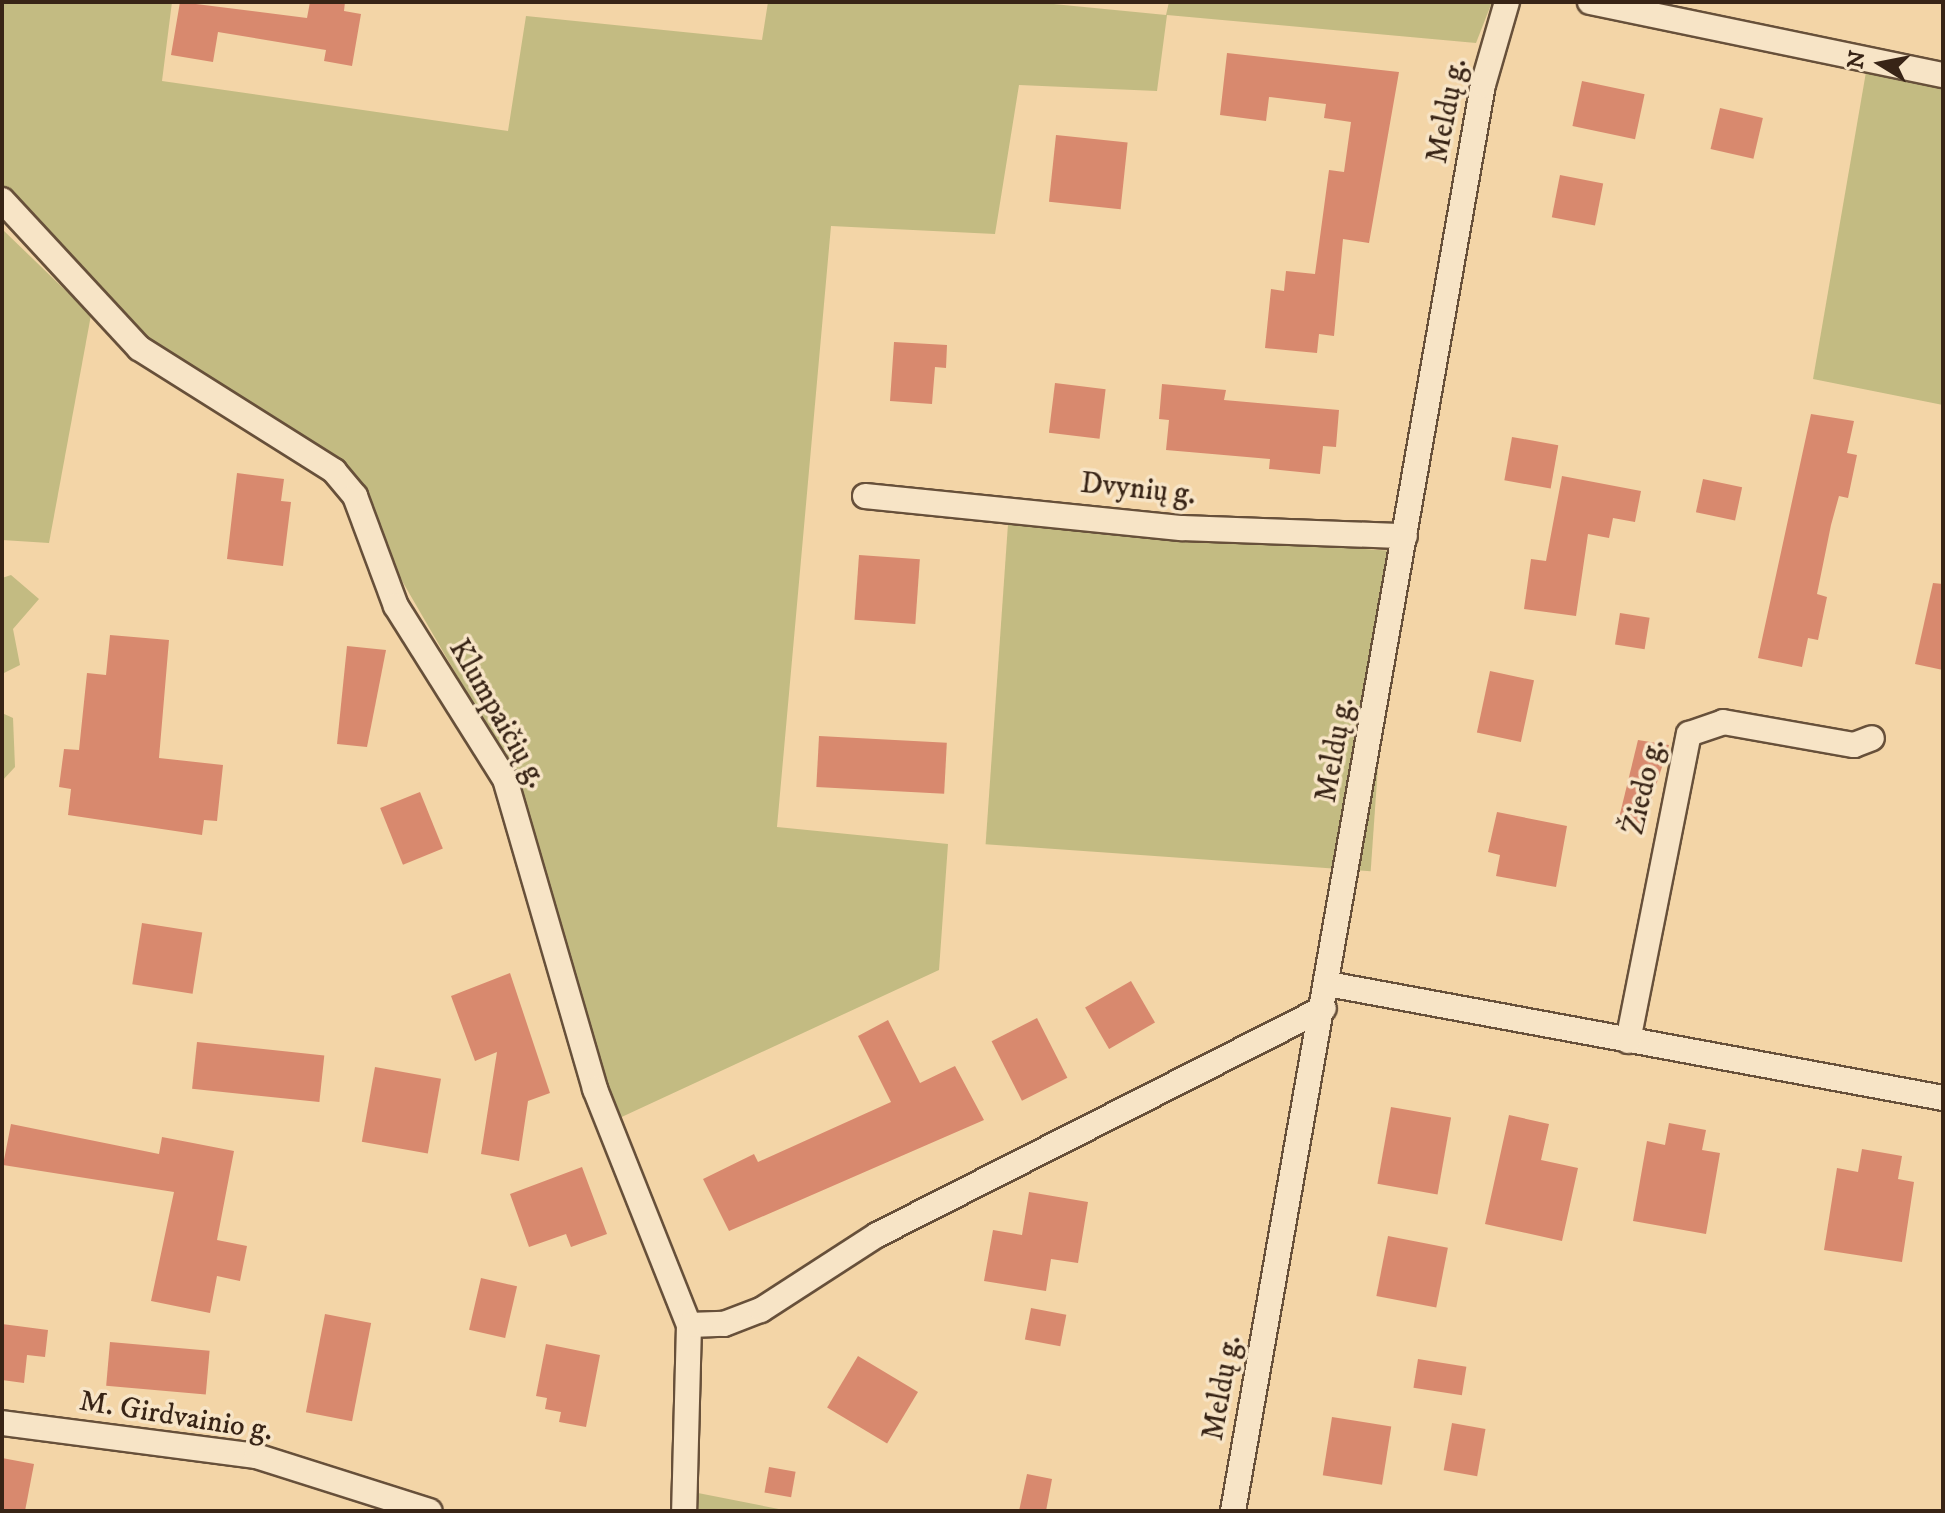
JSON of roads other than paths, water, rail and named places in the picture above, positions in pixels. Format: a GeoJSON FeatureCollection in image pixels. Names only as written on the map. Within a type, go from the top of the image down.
{"type":"FeatureCollection","features":[{"type":"Feature","properties":{"kind":"street","name":"Meldų g."},"geometry":{"type":"LineString","coordinates":[[1233,1511],[1324,1008],[1483,85],[1507,2]]}},
{"type":"Feature","properties":{"kind":"street"},"geometry":{"type":"LineString","coordinates":[[1590,2],[1943,75]]}},
{"type":"Feature","properties":{"kind":"street","name":"Klumpaičių g."},"geometry":{"type":"LineString","coordinates":[[2,200],[139,348],[311,454],[355,496],[396,606],[505,779],[600,1103],[689,1325],[684,1511]]}},
{"type":"Feature","properties":{"kind":"street","name":"Dvynių g."},"geometry":{"type":"LineString","coordinates":[[865,496],[1198,529],[1405,536]]}},
{"type":"Feature","properties":{"kind":"street","name":"Žiedo g."},"geometry":{"type":"LineString","coordinates":[[1628,1041],[1689,734],[1723,722],[1854,745],[1872,738]]}},
{"type":"Feature","properties":{"kind":"street"},"geometry":{"type":"LineString","coordinates":[[1328,984],[1943,1098]]}},
{"type":"Feature","properties":{"kind":"street"},"geometry":{"type":"LineString","coordinates":[[689,1325],[724,1324],[761,1310],[877,1235],[1324,1008]]}},
{"type":"Feature","properties":{"kind":"street","name":"M. Girdvainio g."},"geometry":{"type":"LineString","coordinates":[[2,1423],[256,1456],[429,1511]]}}]}
